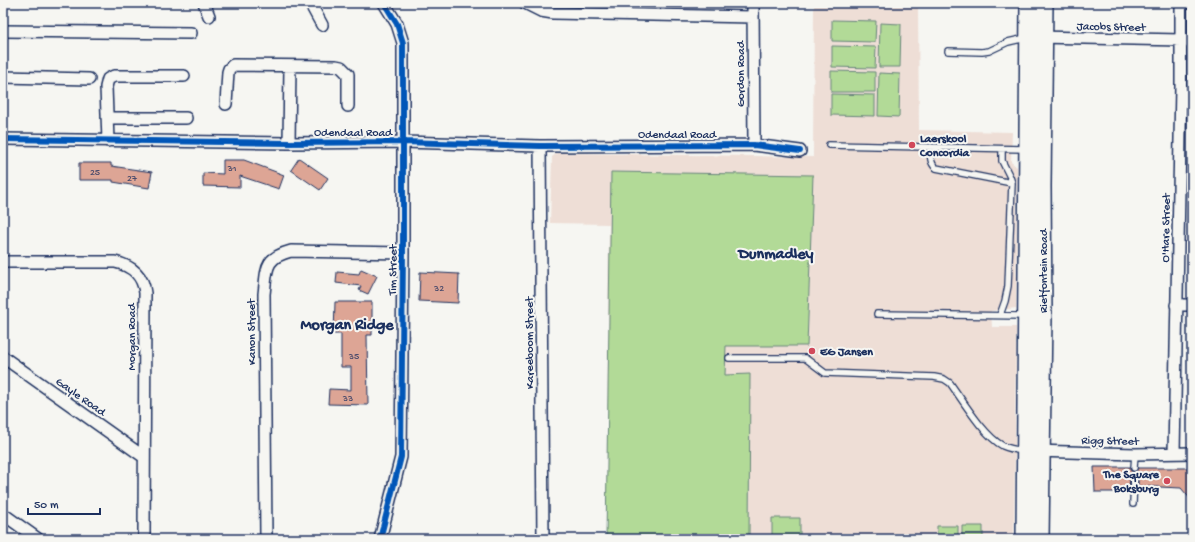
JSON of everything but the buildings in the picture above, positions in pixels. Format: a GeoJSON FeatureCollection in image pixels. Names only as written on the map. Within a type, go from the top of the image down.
{"type":"FeatureCollection","features":[{"type":"Feature","properties":{"kind":"main road","name":"Rietfontein Road"},"geometry":{"type":"LineString","coordinates":[[1029,3],[1036,37],[1042,186],[1035,315],[1034,451],[1040,539]]}},
{"type":"Feature","properties":{"kind":"main road","name":"Rietfontein Road"},"geometry":{"type":"LineString","coordinates":[[1035,315],[1028,149],[1036,37],[1044,3]]}},
{"type":"Feature","properties":{"kind":"main road","name":"Rietfontein Road"},"geometry":{"type":"LineString","coordinates":[[1025,539],[1034,451]]}},
{"type":"Feature","properties":{"kind":"street"},"geometry":{"type":"LineString","coordinates":[[204,3],[209,16]]}},
{"type":"Feature","properties":{"kind":"street"},"geometry":{"type":"LineString","coordinates":[[310,3],[322,25]]}},
{"type":"Feature","properties":{"kind":"street","name":"Tim Street"},"geometry":{"type":"LineString","coordinates":[[380,539],[401,458],[403,253],[403,43],[397,24],[384,3]]}},
{"type":"Feature","properties":{"kind":"street"},"geometry":{"type":"LineString","coordinates":[[525,3],[541,11],[553,13],[753,17]]}},
{"type":"Feature","properties":{"kind":"street","name":"Gordon Road"},"geometry":{"type":"LineString","coordinates":[[753,3],[754,145]]}},
{"type":"Feature","properties":{"kind":"street","name":"O'Hare Street"},"geometry":{"type":"LineString","coordinates":[[1174,453],[1181,94],[1181,3]]}},
{"type":"Feature","properties":{"kind":"street"},"geometry":{"type":"LineString","coordinates":[[3,31],[191,33]]}},
{"type":"Feature","properties":{"kind":"street","name":"Jacobs Street"},"geometry":{"type":"LineString","coordinates":[[1036,37],[1181,40],[1192,42]]}},
{"type":"Feature","properties":{"kind":"street"},"geometry":{"type":"LineString","coordinates":[[226,104],[228,72],[233,65],[336,66],[341,67],[348,74],[348,106]]}},
{"type":"Feature","properties":{"kind":"street"},"geometry":{"type":"LineString","coordinates":[[289,143],[290,66]]}},
{"type":"Feature","properties":{"kind":"street"},"geometry":{"type":"LineString","coordinates":[[108,141],[106,87],[108,79],[114,76],[184,76]]}},
{"type":"Feature","properties":{"kind":"street"},"geometry":{"type":"LineString","coordinates":[[3,77],[89,79]]}},
{"type":"Feature","properties":{"kind":"street"},"geometry":{"type":"LineString","coordinates":[[107,118],[186,118]]}},
{"type":"Feature","properties":{"kind":"street","name":"Odendaal Road"},"geometry":{"type":"LineString","coordinates":[[3,139],[289,143],[403,142],[540,146],[754,145],[800,151]]}},
{"type":"Feature","properties":{"kind":"street","name":"Kareeboom Street"},"geometry":{"type":"LineString","coordinates":[[540,146],[543,539]]}},
{"type":"Feature","properties":{"kind":"street","name":"Kanon Street"},"geometry":{"type":"LineString","coordinates":[[266,539],[264,294],[268,266],[272,259],[280,254],[291,251],[403,253]]}},
{"type":"Feature","properties":{"kind":"street","name":"Morgan Road"},"geometry":{"type":"LineString","coordinates":[[3,262],[115,262],[124,264],[131,268],[141,278],[144,285],[144,539]]}},
{"type":"Feature","properties":{"kind":"street"},"geometry":{"type":"LineString","coordinates":[[1176,305],[1192,305]]}},
{"type":"Feature","properties":{"kind":"street","name":"Gayle Road"},"geometry":{"type":"LineString","coordinates":[[3,357],[144,456]]}},
{"type":"Feature","properties":{"kind":"street","name":"Rigg Street"},"geometry":{"type":"LineString","coordinates":[[1034,451],[1135,454],[1192,453]]}},
{"type":"Feature","properties":{"kind":"street"},"geometry":{"type":"LineString","coordinates":[[3,514],[38,539]]}},
{"type":"Feature","properties":{"kind":"lane"},"geometry":{"type":"LineString","coordinates":[[948,51],[989,51],[1008,42],[1036,37]]}},
{"type":"Feature","properties":{"kind":"lane"},"geometry":{"type":"LineString","coordinates":[[829,145],[1028,149]]}},
{"type":"Feature","properties":{"kind":"lane"},"geometry":{"type":"LineString","coordinates":[[931,147],[931,161],[932,165],[936,168],[1012,183]]}},
{"type":"Feature","properties":{"kind":"lane"},"geometry":{"type":"LineString","coordinates":[[1000,315],[1008,286],[1012,183],[1002,161],[1002,149]]}},
{"type":"Feature","properties":{"kind":"lane"},"geometry":{"type":"LineString","coordinates":[[877,314],[1035,315]]}},
{"type":"Feature","properties":{"kind":"lane"},"geometry":{"type":"LineString","coordinates":[[729,358],[805,358],[825,373],[934,377],[944,379],[950,383],[984,429],[1002,446],[1011,449],[1034,451]]}},
{"type":"Feature","properties":{"kind":"lane"},"geometry":{"type":"LineString","coordinates":[[1134,468],[1135,454]]}},
{"type":"Feature","properties":{"kind":"lane"},"geometry":{"type":"LineString","coordinates":[[1133,504],[1134,476]]}},
{"type":"Feature","properties":{"kind":"shaded area","name":"EG Jansen"},"geometry":{"type":"Polygon","coordinates":[[[814,3],[918,3],[919,130],[1012,132],[1011,162],[1017,167],[1016,308],[991,311],[992,327],[1016,327],[1014,539],[606,539],[609,224],[550,223],[552,157],[557,153],[813,157],[814,3]]]}},
{"type":"Feature","properties":{"kind":"green space"},"geometry":{"type":"Polygon","coordinates":[[[832,20],[876,21],[875,42],[832,41],[832,20]]]}},
{"type":"Feature","properties":{"kind":"green space"},"geometry":{"type":"Polygon","coordinates":[[[880,23],[901,24],[900,67],[879,67],[880,23]]]}},
{"type":"Feature","properties":{"kind":"green space"},"geometry":{"type":"Polygon","coordinates":[[[832,46],[876,47],[875,68],[832,67],[832,46]]]}},
{"type":"Feature","properties":{"kind":"green space"},"geometry":{"type":"Polygon","coordinates":[[[831,71],[875,72],[875,92],[831,92],[831,71]]]}},
{"type":"Feature","properties":{"kind":"green space"},"geometry":{"type":"Polygon","coordinates":[[[879,73],[900,74],[899,117],[878,116],[879,73]]]}},
{"type":"Feature","properties":{"kind":"green space"},"geometry":{"type":"Polygon","coordinates":[[[831,94],[875,95],[875,116],[831,115],[831,94]]]}},
{"type":"Feature","properties":{"kind":"green space"},"geometry":{"type":"Polygon","coordinates":[[[611,172],[813,175],[807,346],[726,346],[725,375],[750,374],[749,539],[606,539],[611,172]]]}},
{"type":"Feature","properties":{"kind":"green space"},"geometry":{"type":"Polygon","coordinates":[[[772,518],[800,518],[800,539],[772,539],[772,518]]]}},
{"type":"Feature","properties":{"kind":"green space"},"geometry":{"type":"Polygon","coordinates":[[[937,526],[958,526],[958,539],[937,539],[937,526]]]}},
{"type":"Feature","properties":{"kind":"green space"},"geometry":{"type":"Polygon","coordinates":[[[962,526],[983,526],[983,539],[962,539],[962,526]]]}},
{"type":"Feature","properties":{"kind":"cycle path"},"geometry":{"type":"LineString","coordinates":[[380,539],[401,457],[403,253],[403,43],[397,24],[384,3]]}},
{"type":"Feature","properties":{"kind":"cycle path"},"geometry":{"type":"LineString","coordinates":[[3,139],[289,143],[403,142],[540,146],[754,145],[800,151]]}},
{"type":"Feature","properties":{"kind":"place","name":"Laerskool Concordia"},"geometry":{"type":"Point","coordinates":[912,145]}},
{"type":"Feature","properties":{"kind":"place","name":"EG Jansen"},"geometry":{"type":"Point","coordinates":[812,351]}},
{"type":"Feature","properties":{"kind":"place","name":"The Square Boksburg"},"geometry":{"type":"Point","coordinates":[1167,481]}},
{"type":"Feature","properties":{"kind":"district","name":"Dunmadley"},"geometry":{"type":"Point","coordinates":[776,252]}},
{"type":"Feature","properties":{"kind":"district","name":"Morgan Ridge"},"geometry":{"type":"Point","coordinates":[347,323]}}]}
